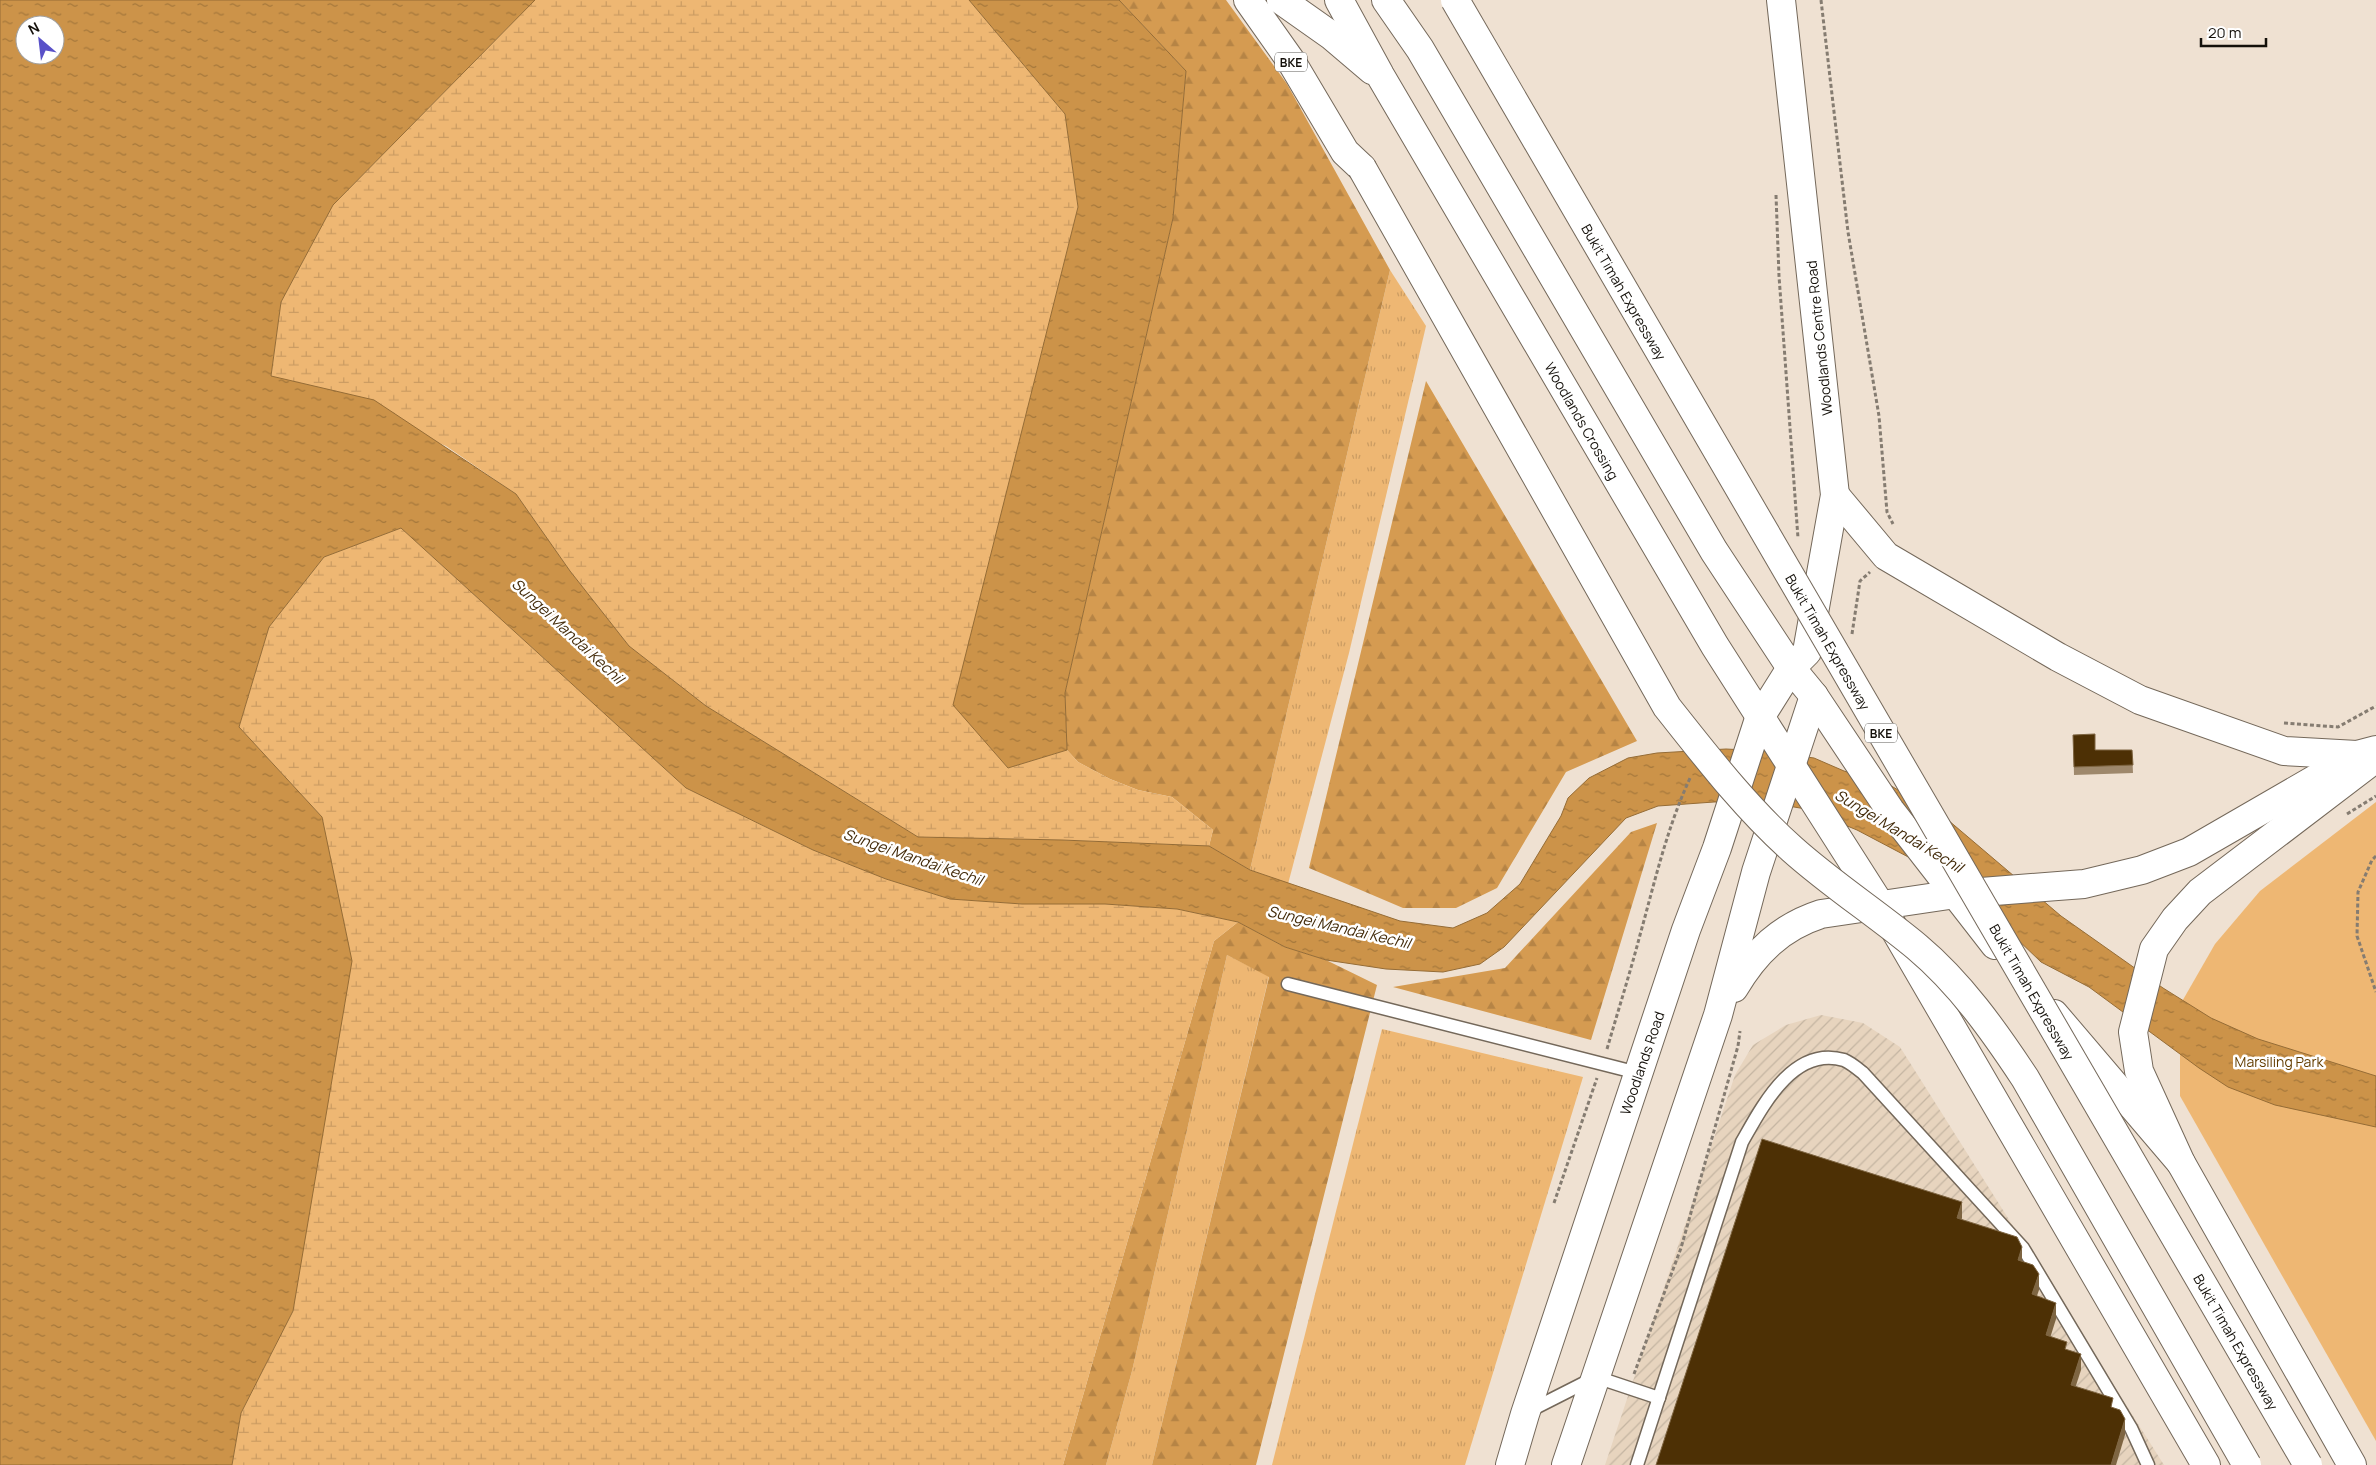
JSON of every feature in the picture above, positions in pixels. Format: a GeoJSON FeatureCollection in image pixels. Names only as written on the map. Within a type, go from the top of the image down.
{"type":"FeatureCollection","features":[{"type":"Feature","properties":{"kind":"main road","name":"BKE"},"geometry":{"type":"LineString","coordinates":[[1248,0],[1335,123],[1355,147],[1362,168],[1667,707],[1723,778],[1754,812],[1799,855],[1918,948],[1947,977],[1994,1031],[2025,1078],[2247,1465]]}},
{"type":"Feature","properties":{"kind":"main road","name":"BKE"},"geometry":{"type":"LineString","coordinates":[[1268,0],[1335,123]]}},
{"type":"Feature","properties":{"kind":"main road","name":"Woodlands Crossing"},"geometry":{"type":"LineString","coordinates":[[1281,0],[1332,36],[1380,75]]}},
{"type":"Feature","properties":{"kind":"main road","name":"Woodlands Crossing"},"geometry":{"type":"LineString","coordinates":[[1339,0],[1380,75],[1697,616],[1759,718],[1848,852],[1881,906],[2206,1465]]}},
{"type":"Feature","properties":{"kind":"main road"},"geometry":{"type":"LineString","coordinates":[[1386,0],[1420,49],[1714,551],[1791,668],[1814,696],[1890,810],[1963,904],[2015,970],[2181,1163]]}},
{"type":"Feature","properties":{"kind":"main road"},"geometry":{"type":"LineString","coordinates":[[1398,0],[1420,49]]}},
{"type":"Feature","properties":{"kind":"main road","name":"Bukit Timah Expressway"},"geometry":{"type":"LineString","coordinates":[[1456,0],[2308,1465]]}},
{"type":"Feature","properties":{"kind":"main road","name":"Woodlands Centre Road"},"geometry":{"type":"LineString","coordinates":[[1781,0],[1835,495],[1807,652],[1791,668]]}},
{"type":"Feature","properties":{"kind":"main road"},"geometry":{"type":"LineString","coordinates":[[1835,495],[1886,556],[2058,656],[2140,700],[2284,751],[2370,754]]}},
{"type":"Feature","properties":{"kind":"main road","name":"Woodlands Road"},"geometry":{"type":"LineString","coordinates":[[1510,1465],[1525,1414],[1638,1073],[1686,930],[1717,848],[1759,718],[1791,668]]}},
{"type":"Feature","properties":{"kind":"main road"},"geometry":{"type":"LineString","coordinates":[[1729,1021],[1736,949],[1756,872],[1814,696]]}},
{"type":"Feature","properties":{"kind":"main road"},"geometry":{"type":"LineString","coordinates":[[1566,1465],[1596,1377],[1753,958],[1777,935],[1806,919],[1821,914],[1881,906],[1963,904],[2014,889],[2084,884],[2142,870],[2189,852],[2370,754]]}},
{"type":"Feature","properties":{"kind":"main road"},"geometry":{"type":"LineString","coordinates":[[2352,1465],[2181,1163],[2139,1071],[2133,1032],[2154,950],[2175,919],[2200,892],[2370,754]]}},
{"type":"Feature","properties":{"kind":"lane"},"geometry":{"type":"LineString","coordinates":[[1288,984],[1638,1073]]}},
{"type":"Feature","properties":{"kind":"lane"},"geometry":{"type":"LineString","coordinates":[[1637,1465],[1742,1142],[1768,1096],[1788,1074],[1808,1063],[1829,1058],[1846,1061],[1864,1073],[2023,1248],[2131,1428],[2148,1465]]}},
{"type":"Feature","properties":{"kind":"lane"},"geometry":{"type":"LineString","coordinates":[[1525,1414],[1596,1377],[1660,1398]]}},
{"type":"Feature","properties":{"kind":"path"},"geometry":{"type":"LineString","coordinates":[[1821,0],[1848,232],[1879,416],[1887,512],[1886,556],[1860,581],[1851,637]]}},
{"type":"Feature","properties":{"kind":"path"},"geometry":{"type":"LineString","coordinates":[[1775,190],[1779,276],[1798,546]]}},
{"type":"Feature","properties":{"kind":"path"},"geometry":{"type":"LineString","coordinates":[[1887,512],[1895,528]]}},
{"type":"Feature","properties":{"kind":"path"},"geometry":{"type":"LineString","coordinates":[[2277,723],[2338,727],[2376,706]]}},
{"type":"Feature","properties":{"kind":"path"},"geometry":{"type":"LineString","coordinates":[[1554,1203],[1602,1064],[1640,935],[1659,860],[1694,770]]}},
{"type":"Feature","properties":{"kind":"path"},"geometry":{"type":"LineString","coordinates":[[2376,856],[2372,860],[2358,892],[2357,936],[2376,992]]}},
{"type":"Feature","properties":{"kind":"path"},"geometry":{"type":"LineString","coordinates":[[1628,1388],[1681,1248],[1738,1046],[1729,1021]]}},
{"type":"Feature","properties":{"kind":"shaded area"},"geometry":{"type":"Polygon","coordinates":[[[1821,1015],[1863,1023],[1900,1047],[2164,1465],[1605,1465],[1735,1075],[1753,1045],[1786,1025],[1821,1015]]]}},
{"type":"Feature","properties":{"kind":"green space"},"geometry":{"type":"Polygon","coordinates":[[[535,0],[969,0],[1065,114],[1078,207],[954,705],[1008,768],[1067,750],[1078,762],[1110,779],[1138,790],[1172,797],[1213,830],[1209,846],[918,837],[706,706],[629,646],[570,571],[516,494],[446,446],[271,376],[281,302],[333,205],[535,0]]]}},
{"type":"Feature","properties":{"kind":"green space"},"geometry":{"type":"Polygon","coordinates":[[[1119,0],[1226,0],[1287,84],[1390,270],[1250,870],[1209,846],[1213,830],[1172,797],[1138,790],[1110,779],[1078,762],[1067,750],[1065,693],[1173,218],[1186,71],[1119,0]]]}},
{"type":"Feature","properties":{"kind":"green space"},"geometry":{"type":"Polygon","coordinates":[[[1390,270],[1426,326],[1349,653],[1288,884],[1250,870],[1390,270]]]}},
{"type":"Feature","properties":{"kind":"green space"},"geometry":{"type":"Polygon","coordinates":[[[1426,381],[1637,741],[1566,772],[1497,888],[1456,908],[1403,908],[1309,868],[1426,381]]]}},
{"type":"Feature","properties":{"kind":"green space"},"geometry":{"type":"Polygon","coordinates":[[[401,528],[686,788],[813,850],[886,879],[950,899],[1022,904],[1105,904],[1177,909],[1238,922],[1214,941],[1063,1465],[232,1465],[241,1413],[293,1311],[322,817],[239,727],[269,627],[324,557],[401,528]]]}},
{"type":"Feature","properties":{"kind":"green space","name":"Marsiling Park"},"geometry":{"type":"Polygon","coordinates":[[[2376,802],[2376,1441],[2180,1096],[2180,1005],[2215,944],[2260,891],[2376,802]]]}},
{"type":"Feature","properties":{"kind":"green space"},"geometry":{"type":"Polygon","coordinates":[[[1657,823],[1591,1040],[1393,987],[1505,968],[1631,832],[1657,823]]]}},
{"type":"Feature","properties":{"kind":"green space"},"geometry":{"type":"Polygon","coordinates":[[[1238,922],[1285,947],[1326,960],[1377,985],[1256,1465],[1152,1465],[1269,977],[1227,955],[1132,1371],[1106,1465],[1063,1465],[1214,941],[1238,922]]]}},
{"type":"Feature","properties":{"kind":"green space"},"geometry":{"type":"Polygon","coordinates":[[[1227,955],[1269,976],[1152,1465],[1106,1465],[1132,1371],[1227,955]]]}},
{"type":"Feature","properties":{"kind":"green space"},"geometry":{"type":"Polygon","coordinates":[[[1382,1029],[1583,1077],[1465,1465],[1272,1465],[1382,1029]]]}},
{"type":"Feature","properties":{"kind":"water","name":"Sungei Mandai Kechil"},"geometry":{"type":"Polygon","coordinates":[[[0,0],[535,0],[333,205],[281,302],[271,376],[374,400],[516,494],[570,571],[629,646],[706,706],[918,837],[1209,846],[1250,870],[1400,921],[1453,928],[1487,913],[1520,884],[1561,816],[1568,798],[1589,778],[1628,758],[1657,753],[1726,749],[1764,751],[1814,758],[1844,771],[1888,784],[1948,820],[2061,916],[2163,988],[2211,1018],[2258,1039],[2376,1076],[2376,1127],[2275,1105],[2228,1087],[2199,1068],[2089,987],[2041,962],[2015,937],[1914,860],[1857,830],[1806,809],[1764,802],[1714,802],[1658,806],[1626,818],[1504,947],[1480,964],[1443,972],[1386,969],[1326,960],[1285,947],[1238,922],[1177,909],[1105,904],[1022,904],[950,899],[886,879],[813,850],[686,788],[401,528],[324,557],[269,627],[239,727],[322,817],[352,961],[293,1311],[241,1413],[232,1465],[0,1465],[0,0]]]}},
{"type":"Feature","properties":{"kind":"water"},"geometry":{"type":"Polygon","coordinates":[[[969,0],[1119,0],[1186,71],[1173,218],[1065,693],[1067,750],[1008,768],[953,705],[1078,207],[1065,114],[969,0]]]}},
{"type":"Feature","properties":{"kind":"building"},"geometry":{"type":"Polygon","coordinates":[[[2095,734],[2095,750],[2132,750],[2133,765],[2074,767],[2073,735],[2095,734]]]}},
{"type":"Feature","properties":{"kind":"building"},"geometry":{"type":"Polygon","coordinates":[[[1762,1139],[1962,1202],[1957,1218],[2017,1237],[2022,1247],[2018,1260],[2033,1265],[2039,1274],[2032,1294],[2056,1303],[2046,1335],[2067,1342],[2065,1349],[2081,1354],[2071,1385],[2113,1398],[2111,1407],[2120,1410],[2125,1419],[2111,1465],[1656,1465],[1762,1139]]]}}]}
